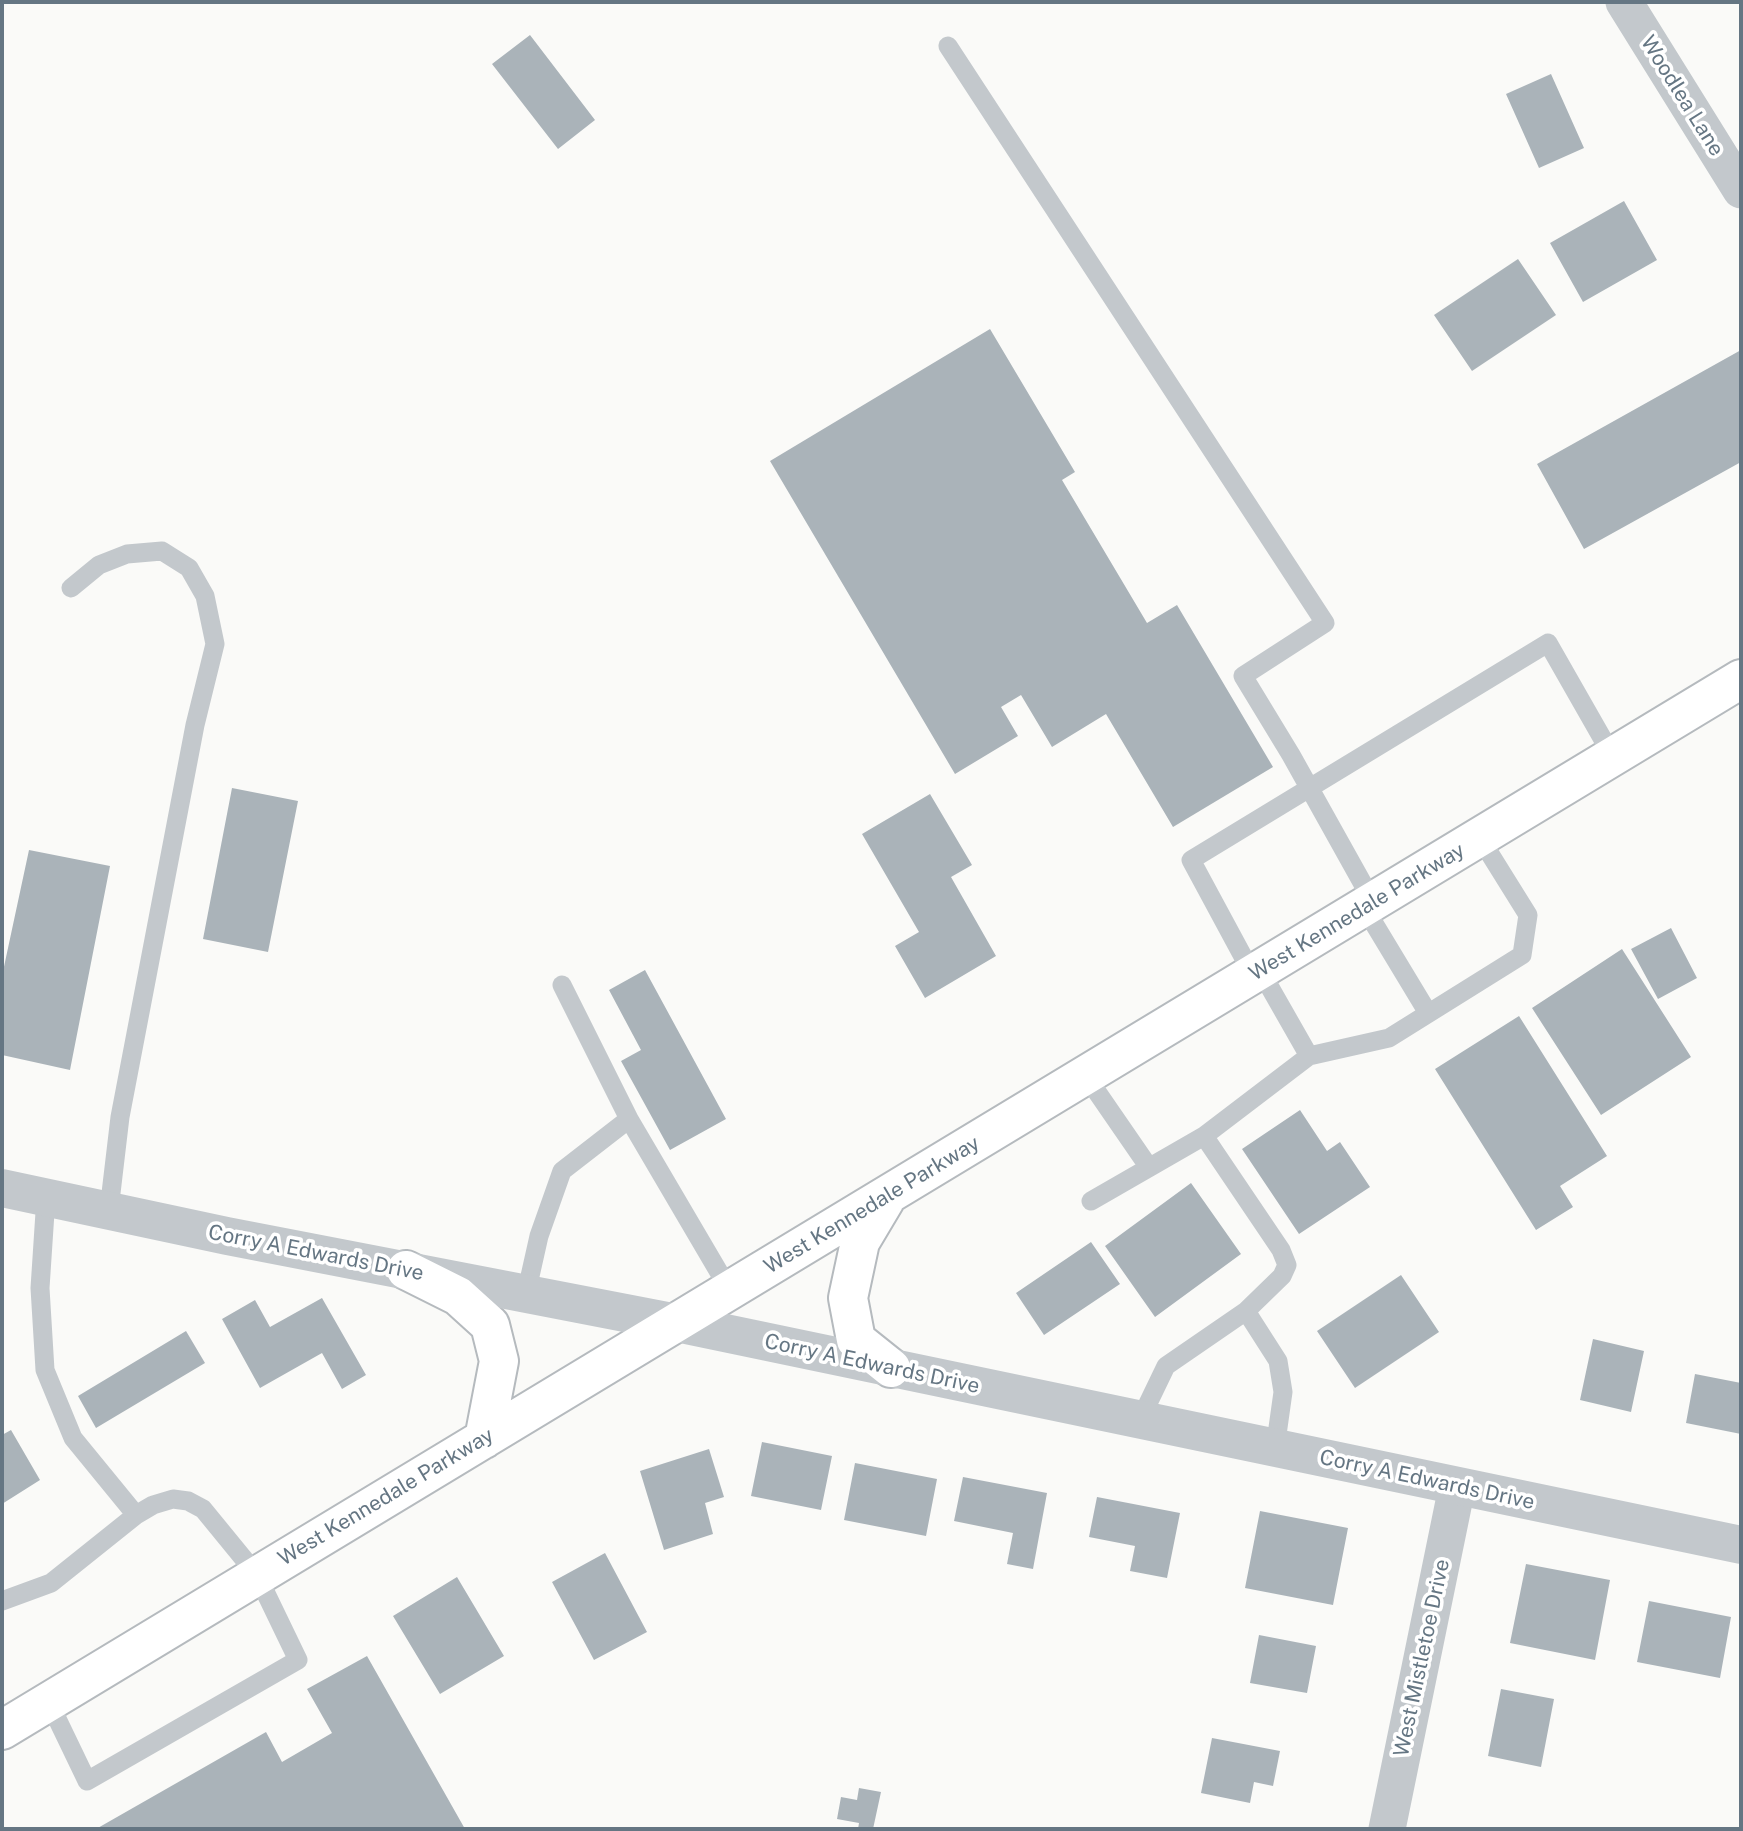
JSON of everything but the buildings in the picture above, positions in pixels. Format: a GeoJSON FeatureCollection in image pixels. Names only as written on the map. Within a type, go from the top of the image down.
{"type":"FeatureCollection","features":[{"type":"Feature","properties":{"kind":"main road","name":"West Kennedale Parkway"},"geometry":{"type":"LineString","coordinates":[[2,1730],[1741,679]]}},
{"type":"Feature","properties":{"kind":"main road"},"geometry":{"type":"LineString","coordinates":[[888,1195],[860,1242],[848,1298],[856,1340],[891,1368]]}},
{"type":"Feature","properties":{"kind":"main road"},"geometry":{"type":"LineString","coordinates":[[406,1270],[458,1296],[490,1325],[499,1361],[484,1439]]}},
{"type":"Feature","properties":{"kind":"street","name":"Woodlea Lane"},"geometry":{"type":"LineString","coordinates":[[1624,2],[1741,190]]}},
{"type":"Feature","properties":{"kind":"street","name":"Corry A Edwards Drive"},"geometry":{"type":"LineString","coordinates":[[2,1188],[677,1323],[1741,1545]]}},
{"type":"Feature","properties":{"kind":"street","name":"West Mistletoe Drive"},"geometry":{"type":"LineString","coordinates":[[1387,1829],[1457,1487]]}},
{"type":"Feature","properties":{"kind":"lane"},"geometry":{"type":"LineString","coordinates":[[948,46],[1325,623],[1243,676],[1310,788],[1428,1013]]}},
{"type":"Feature","properties":{"kind":"lane"},"geometry":{"type":"LineString","coordinates":[[71,588],[99,565],[127,554],[162,551],[189,568],[195,577],[205,596],[215,645],[195,725],[120,1117],[109,1210]]}},
{"type":"Feature","properties":{"kind":"lane"},"geometry":{"type":"LineString","coordinates":[[1309,1056],[1191,860],[1548,643],[1614,757]]}},
{"type":"Feature","properties":{"kind":"lane"},"geometry":{"type":"LineString","coordinates":[[1091,1201],[1204,1136],[1309,1056],[1389,1038],[1522,956],[1528,915],[1480,838]]}},
{"type":"Feature","properties":{"kind":"lane"},"geometry":{"type":"LineString","coordinates":[[562,985],[629,1119],[730,1292]]}},
{"type":"Feature","properties":{"kind":"lane"},"geometry":{"type":"LineString","coordinates":[[1086,1076],[1148,1166]]}},
{"type":"Feature","properties":{"kind":"lane"},"geometry":{"type":"LineString","coordinates":[[526,1294],[539,1236],[562,1171],[629,1119]]}},
{"type":"Feature","properties":{"kind":"lane"},"geometry":{"type":"LineString","coordinates":[[1140,1420],[1166,1366],[1246,1311],[1282,1276],[1287,1265],[1280,1250],[1204,1136]]}},
{"type":"Feature","properties":{"kind":"lane"},"geometry":{"type":"LineString","coordinates":[[46,1197],[40,1288],[45,1370],[73,1438],[136,1515]]}},
{"type":"Feature","properties":{"kind":"lane"},"geometry":{"type":"LineString","coordinates":[[1246,1311],[1278,1361],[1283,1392],[1275,1449]]}},
{"type":"Feature","properties":{"kind":"lane"},"geometry":{"type":"LineString","coordinates":[[2,1601],[51,1583],[136,1515],[173,1499],[188,1501],[203,1509],[257,1574],[298,1660],[88,1781],[49,1702]]}}]}
